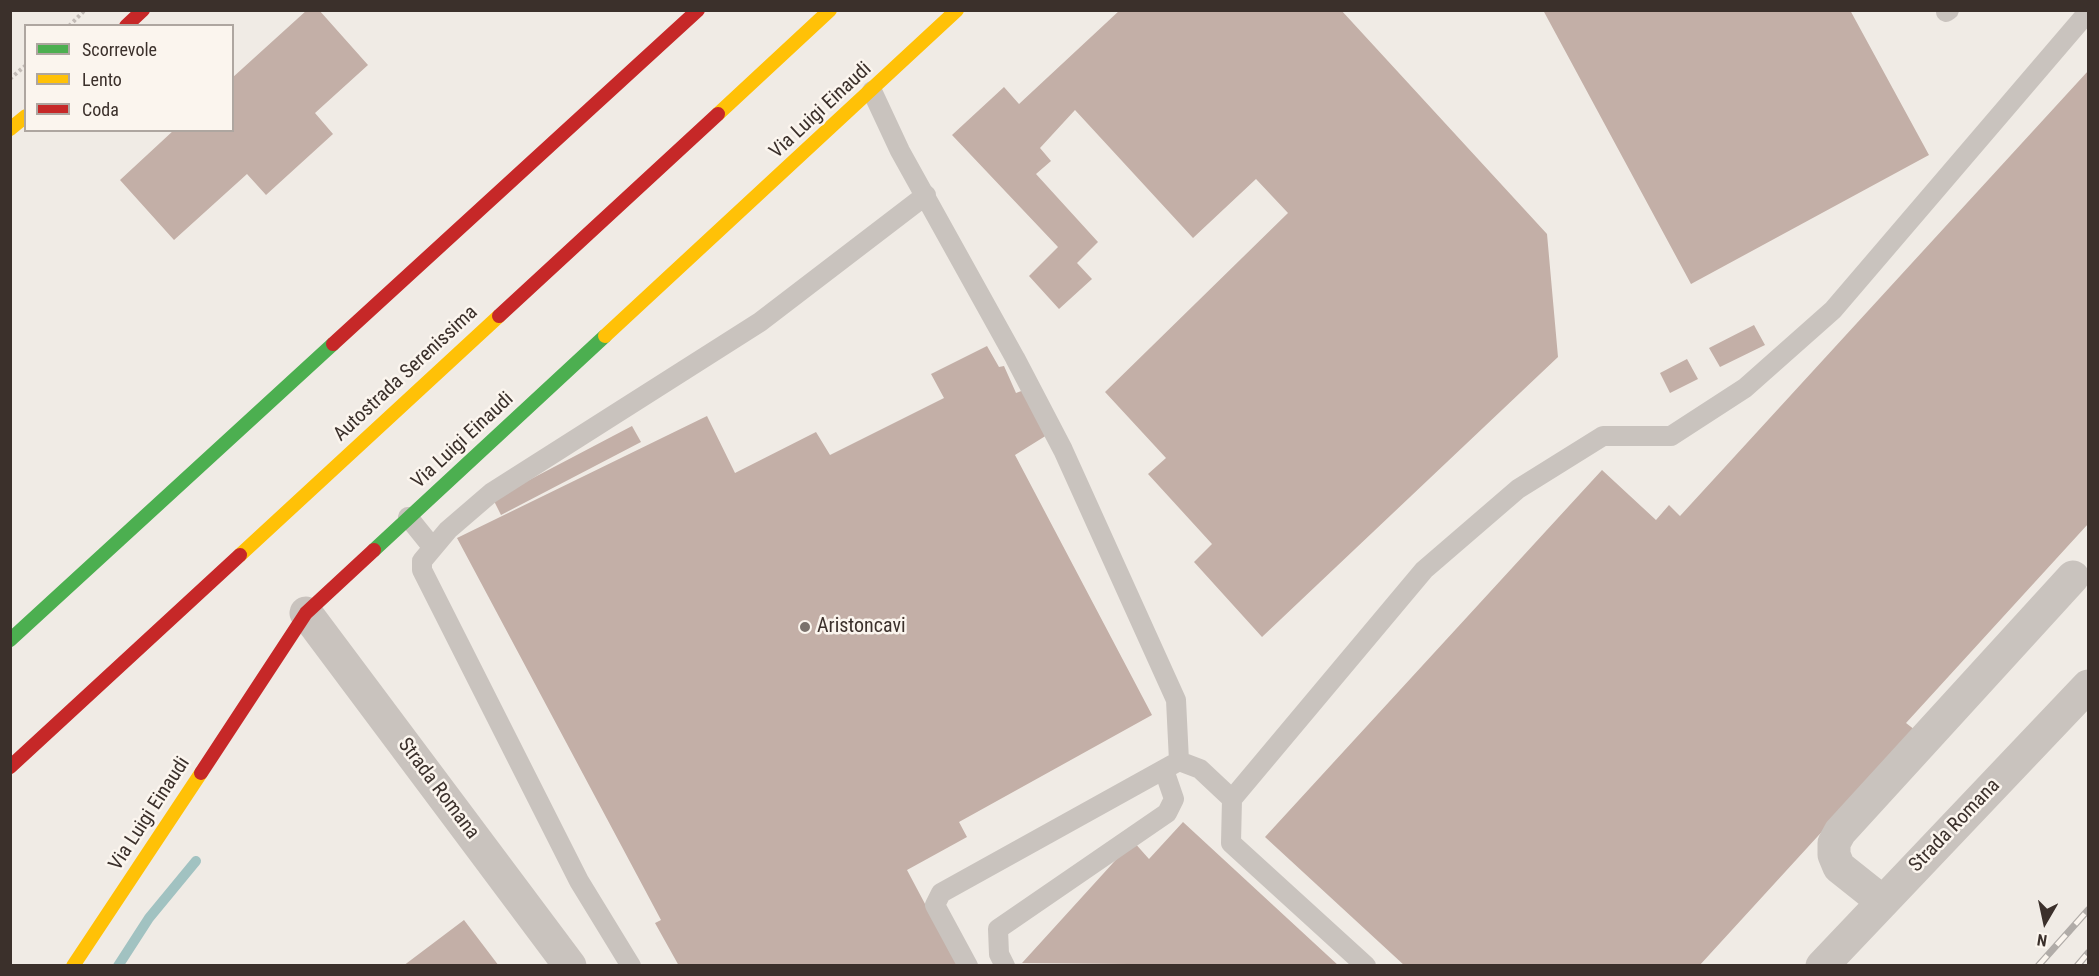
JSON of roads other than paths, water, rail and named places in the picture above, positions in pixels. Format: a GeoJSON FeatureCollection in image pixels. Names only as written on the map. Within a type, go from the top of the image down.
{"type":"FeatureCollection","features":[{"type":"Feature","properties":{"kind":"main road"},"geometry":{"type":"LineString","coordinates":[[128,24],[143,10]]}},
{"type":"Feature","properties":{"kind":"main road"},"geometry":{"type":"LineString","coordinates":[[10,640],[698,10]]}},
{"type":"Feature","properties":{"kind":"main road","name":"Autostrada Serenissima"},"geometry":{"type":"LineString","coordinates":[[10,767],[830,10]]}},
{"type":"Feature","properties":{"kind":"main road","name":"Via Luigi Einaudi"},"geometry":{"type":"LineString","coordinates":[[73,966],[306,613],[957,10]]}},
{"type":"Feature","properties":{"kind":"main road"},"geometry":{"type":"LineString","coordinates":[[10,129],[24,118]]}},
{"type":"Feature","properties":{"kind":"street"},"geometry":{"type":"LineString","coordinates":[[1883,902],[1839,867],[1834,855],[1834,843],[1840,832],[2073,577]]}},
{"type":"Feature","properties":{"kind":"street","name":"Strada Romana"},"geometry":{"type":"LineString","coordinates":[[306,613],[570,966]]}},
{"type":"Feature","properties":{"kind":"street","name":"Strada Romana"},"geometry":{"type":"LineString","coordinates":[[1822,966],[2088,686]]}},
{"type":"Feature","properties":{"kind":"lane"},"geometry":{"type":"LineString","coordinates":[[1366,966],[1230,843],[1232,799],[1424,570],[1518,489],[1603,436],[1671,436],[1745,388],[1833,310],[2088,12]]}},
{"type":"Feature","properties":{"kind":"lane"},"geometry":{"type":"LineString","coordinates":[[872,91],[900,151],[1063,450],[1176,700],[1172,766],[1174,799],[1167,813],[998,929],[999,954],[1005,966]]}},
{"type":"Feature","properties":{"kind":"lane"},"geometry":{"type":"LineString","coordinates":[[631,966],[579,881],[422,570],[422,561],[448,531],[491,492],[760,322],[926,195]]}},
{"type":"Feature","properties":{"kind":"lane"},"geometry":{"type":"LineString","coordinates":[[408,517],[433,548]]}},
{"type":"Feature","properties":{"kind":"lane"},"geometry":{"type":"LineString","coordinates":[[968,966],[934,905],[941,893],[1172,766],[1200,769],[1232,799]]}},
{"type":"Feature","properties":{"kind":"waterway"},"geometry":{"type":"LineString","coordinates":[[118,966],[149,918],[196,861]]}},
{"type":"Feature","properties":{"kind":"railway"},"geometry":{"type":"LineString","coordinates":[[2038,966],[2088,910]]}},
{"type":"Feature","properties":{"kind":"railway"},"geometry":{"type":"LineString","coordinates":[[2077,966],[2088,953]]}},
{"type":"Feature","properties":{"kind":"place","name":"Aristoncavi"},"geometry":{"type":"Point","coordinates":[805,627]}}]}
